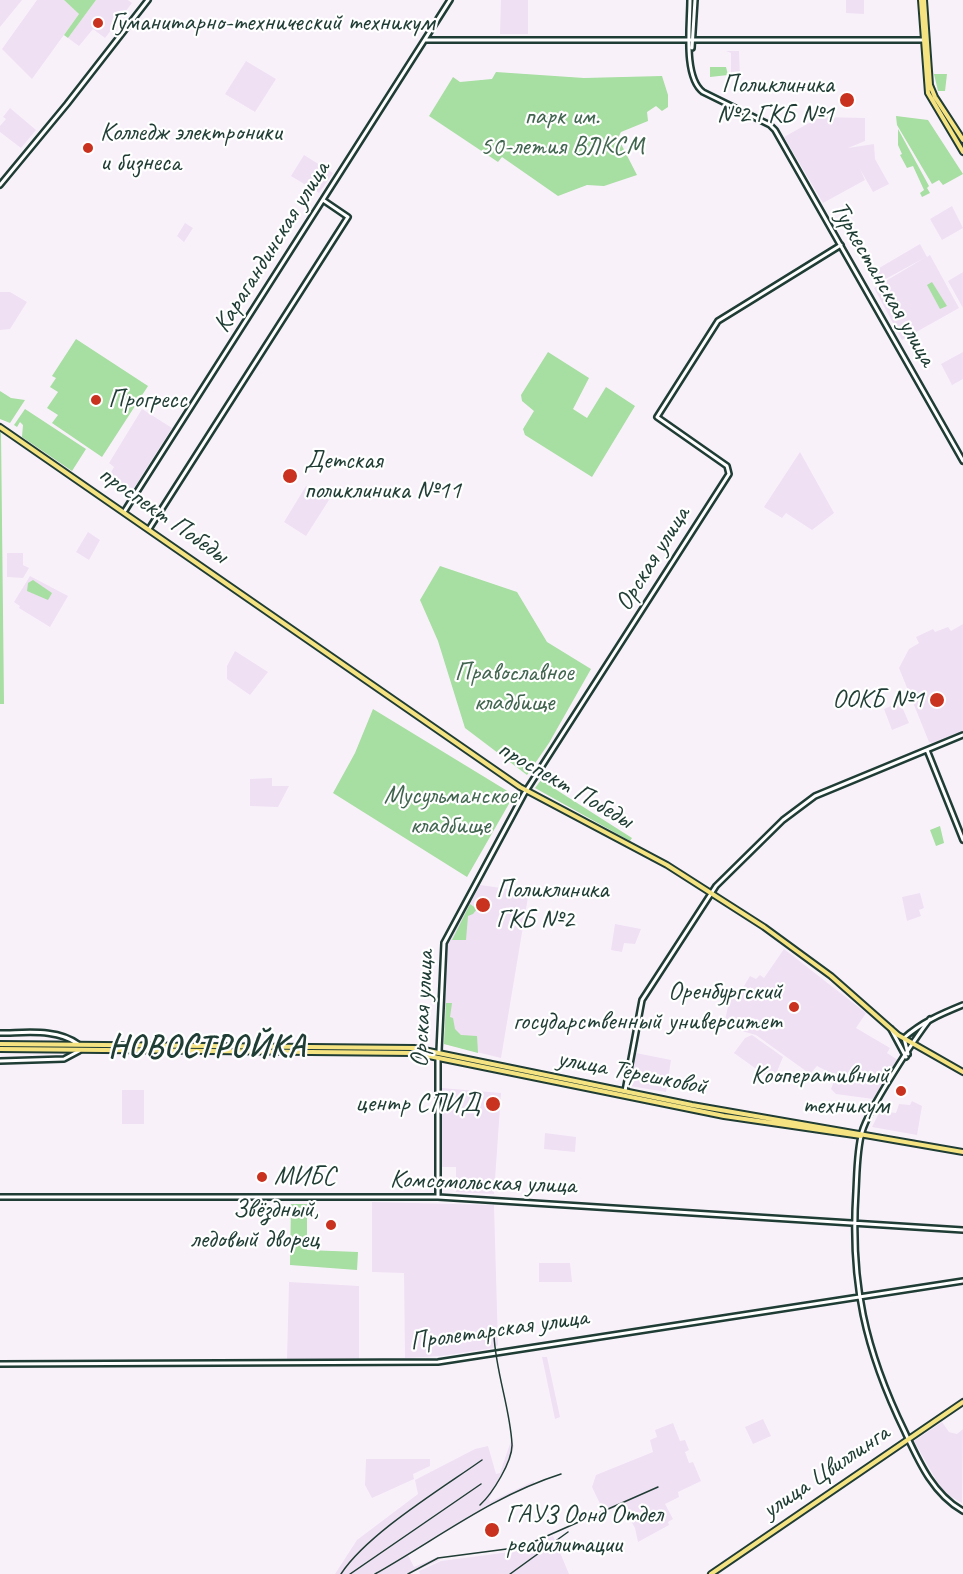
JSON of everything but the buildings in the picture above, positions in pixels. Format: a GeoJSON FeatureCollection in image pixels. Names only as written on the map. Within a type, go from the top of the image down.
{"type":"FeatureCollection","features":[{"type":"Feature","properties":{"kind":"main road"},"geometry":{"type":"LineString","coordinates":[[0,184],[66,106],[148,0]]}},
{"type":"Feature","properties":{"kind":"main road","name":"Карагандинская улица"},"geometry":{"type":"LineString","coordinates":[[124,512],[450,0]]}},
{"type":"Feature","properties":{"kind":"main road"},"geometry":{"type":"LineString","coordinates":[[692,39],[693,0]]}},
{"type":"Feature","properties":{"kind":"main road"},"geometry":{"type":"LineString","coordinates":[[923,0],[924,40],[933,105],[963,152]]}},
{"type":"Feature","properties":{"kind":"main road"},"geometry":{"type":"LineString","coordinates":[[429,33],[438,39]]}},
{"type":"Feature","properties":{"kind":"main road","name":"Туркестанская улица"},"geometry":{"type":"LineString","coordinates":[[692,39],[691,75],[699,88],[770,125],[963,461]]}},
{"type":"Feature","properties":{"kind":"main road"},"geometry":{"type":"LineString","coordinates":[[425,40],[924,40]]}},
{"type":"Feature","properties":{"kind":"main road"},"geometry":{"type":"LineString","coordinates":[[930,93],[963,140]]}},
{"type":"Feature","properties":{"kind":"main road"},"geometry":{"type":"LineString","coordinates":[[933,105],[939,103]]}},
{"type":"Feature","properties":{"kind":"main road"},"geometry":{"type":"LineString","coordinates":[[149,529],[348,217],[323,200]]}},
{"type":"Feature","properties":{"kind":"main road","name":"Орская улица"},"geometry":{"type":"LineString","coordinates":[[438,1197],[442,946],[526,790],[637,621],[730,471],[728,466],[657,417],[718,321],[841,245]]}},
{"type":"Feature","properties":{"kind":"main road","name":"проспект Победы"},"geometry":{"type":"LineString","coordinates":[[1,428],[526,790],[667,865],[711,892],[814,963],[904,1038],[915,1042],[963,1072]]}},
{"type":"Feature","properties":{"kind":"main road"},"geometry":{"type":"LineString","coordinates":[[625,1092],[638,1014],[648,987],[711,892],[783,820],[815,796],[963,735]]}},
{"type":"Feature","properties":{"kind":"main road"},"geometry":{"type":"LineString","coordinates":[[926,750],[963,840]]}},
{"type":"Feature","properties":{"kind":"main road"},"geometry":{"type":"LineString","coordinates":[[907,1055],[904,1038],[920,1024],[963,1005]]}},
{"type":"Feature","properties":{"kind":"main road"},"geometry":{"type":"LineString","coordinates":[[930,1019],[867,1120],[861,1136],[854,1223],[859,1296],[865,1332],[876,1368],[908,1440],[939,1492],[963,1511]]}},
{"type":"Feature","properties":{"kind":"main road"},"geometry":{"type":"LineString","coordinates":[[891,1027],[907,1055]]}},
{"type":"Feature","properties":{"kind":"main road"},"geometry":{"type":"LineString","coordinates":[[0,1033],[63,1035],[79,1048],[64,1059],[0,1061]]}},
{"type":"Feature","properties":{"kind":"main road","name":"улица Терешковой"},"geometry":{"type":"LineString","coordinates":[[0,1044],[79,1048],[374,1045],[439,1054],[625,1092],[853,1132],[861,1136]]}},
{"type":"Feature","properties":{"kind":"main road","name":"улица Терешковой"},"geometry":{"type":"LineString","coordinates":[[0,1050],[26,1047]]}},
{"type":"Feature","properties":{"kind":"main road","name":"улица Терешковой"},"geometry":{"type":"LineString","coordinates":[[439,1054],[586,1089],[724,1116],[963,1152]]}},
{"type":"Feature","properties":{"kind":"main road","name":"Комсомольская улица"},"geometry":{"type":"LineString","coordinates":[[0,1197],[438,1197],[963,1230]]}},
{"type":"Feature","properties":{"kind":"main road","name":"Пролетарская улица"},"geometry":{"type":"LineString","coordinates":[[0,1364],[438,1362],[963,1281]]}},
{"type":"Feature","properties":{"kind":"main road","name":"улица Цвиллинга"},"geometry":{"type":"LineString","coordinates":[[712,1574],[963,1402]]}},
{"type":"Feature","properties":{"kind":"shaded area"},"geometry":{"type":"Polygon","coordinates":[[[0,0],[22,0],[0,27],[0,0]]]}},
{"type":"Feature","properties":{"kind":"shaded area"},"geometry":{"type":"Polygon","coordinates":[[[37,0],[64,0],[79,14],[32,79],[2,49],[37,0]]]}},
{"type":"Feature","properties":{"kind":"shaded area","name":"Гуманитарно-технический техникум"},"geometry":{"type":"Polygon","coordinates":[[[96,0],[128,0],[132,3],[105,38],[93,29],[79,46],[68,38],[96,0]]]}},
{"type":"Feature","properties":{"kind":"shaded area"},"geometry":{"type":"Polygon","coordinates":[[[501,0],[528,0],[528,34],[500,34],[501,0]]]}},
{"type":"Feature","properties":{"kind":"shaded area"},"geometry":{"type":"Polygon","coordinates":[[[846,0],[864,0],[864,14],[846,13],[846,0]]]}},
{"type":"Feature","properties":{"kind":"shaded area"},"geometry":{"type":"Polygon","coordinates":[[[726,51],[739,51],[740,78],[731,78],[731,53],[726,51]]]}},
{"type":"Feature","properties":{"kind":"shaded area"},"geometry":{"type":"Polygon","coordinates":[[[246,61],[276,79],[255,112],[225,94],[246,61]]]}},
{"type":"Feature","properties":{"kind":"shaded area"},"geometry":{"type":"Polygon","coordinates":[[[10,108],[36,130],[21,148],[0,132],[0,126],[6,119],[3,117],[10,108]]]}},
{"type":"Feature","properties":{"kind":"shaded area"},"geometry":{"type":"Polygon","coordinates":[[[820,117],[865,118],[865,141],[848,148],[874,144],[875,159],[889,184],[873,192],[860,169],[865,180],[823,203],[784,137],[820,117]]]}},
{"type":"Feature","properties":{"kind":"shaded area"},"geometry":{"type":"Polygon","coordinates":[[[304,155],[333,173],[319,193],[291,176],[304,155]]]}},
{"type":"Feature","properties":{"kind":"shaded area"},"geometry":{"type":"Polygon","coordinates":[[[952,206],[963,228],[942,240],[930,219],[952,206]]]}},
{"type":"Feature","properties":{"kind":"shaded area"},"geometry":{"type":"Polygon","coordinates":[[[185,223],[193,228],[184,242],[177,236],[185,223]]]}},
{"type":"Feature","properties":{"kind":"shaded area"},"geometry":{"type":"Polygon","coordinates":[[[920,244],[927,257],[930,255],[959,308],[902,340],[874,288],[926,257],[880,282],[874,271],[920,244]]]}},
{"type":"Feature","properties":{"kind":"shaded area"},"geometry":{"type":"Polygon","coordinates":[[[963,272],[963,308],[948,281],[963,272]]]}},
{"type":"Feature","properties":{"kind":"shaded area"},"geometry":{"type":"Polygon","coordinates":[[[0,292],[10,292],[27,302],[10,329],[0,330],[0,292]]]}},
{"type":"Feature","properties":{"kind":"shaded area"},"geometry":{"type":"Polygon","coordinates":[[[963,352],[963,379],[952,385],[941,364],[963,352]]]}},
{"type":"Feature","properties":{"kind":"shaded area"},"geometry":{"type":"Polygon","coordinates":[[[142,409],[172,428],[132,491],[109,476],[114,467],[109,463],[142,409]]]}},
{"type":"Feature","properties":{"kind":"shaded area"},"geometry":{"type":"Polygon","coordinates":[[[800,452],[834,513],[812,530],[786,513],[782,518],[764,507],[800,452]]]}},
{"type":"Feature","properties":{"kind":"shaded area"},"geometry":{"type":"Polygon","coordinates":[[[306,486],[329,500],[306,536],[284,522],[306,486]]]}},
{"type":"Feature","properties":{"kind":"shaded area"},"geometry":{"type":"Polygon","coordinates":[[[88,532],[100,540],[89,560],[76,552],[88,532]]]}},
{"type":"Feature","properties":{"kind":"shaded area"},"geometry":{"type":"Polygon","coordinates":[[[7,553],[23,553],[23,565],[29,568],[23,578],[7,577],[7,553]]]}},
{"type":"Feature","properties":{"kind":"shaded area"},"geometry":{"type":"Polygon","coordinates":[[[30,576],[68,596],[50,627],[19,608],[20,606],[14,602],[30,576]]]}},
{"type":"Feature","properties":{"kind":"shaded area","name":"ООКБ №1"},"geometry":{"type":"Polygon","coordinates":[[[963,624],[963,731],[932,743],[929,742],[899,668],[909,649],[919,643],[916,637],[933,629],[935,632],[948,627],[951,631],[963,624]]]}},
{"type":"Feature","properties":{"kind":"shaded area"},"geometry":{"type":"Polygon","coordinates":[[[235,651],[268,672],[250,695],[227,679],[227,666],[235,651]]]}},
{"type":"Feature","properties":{"kind":"shaded area"},"geometry":{"type":"Polygon","coordinates":[[[900,702],[909,723],[892,730],[884,709],[900,702]]]}},
{"type":"Feature","properties":{"kind":"shaded area"},"geometry":{"type":"Polygon","coordinates":[[[272,778],[272,786],[289,786],[278,807],[250,806],[250,779],[272,778]]]}},
{"type":"Feature","properties":{"kind":"shaded area"},"geometry":{"type":"Polygon","coordinates":[[[480,885],[508,889],[528,897],[501,1058],[444,1044],[446,948],[480,885]]]}},
{"type":"Feature","properties":{"kind":"shaded area"},"geometry":{"type":"Polygon","coordinates":[[[920,893],[924,908],[919,910],[921,916],[907,921],[902,897],[920,893]]]}},
{"type":"Feature","properties":{"kind":"shaded area"},"geometry":{"type":"Polygon","coordinates":[[[615,924],[641,929],[635,944],[624,943],[622,952],[611,950],[615,924]]]}},
{"type":"Feature","properties":{"kind":"shaded area","name":"Оренбургский государственный университет"},"geometry":{"type":"Polygon","coordinates":[[[784,949],[866,1013],[856,1028],[890,1048],[887,1053],[898,1060],[873,1099],[836,1094],[831,1089],[836,1076],[817,1066],[810,1074],[756,1035],[724,1026],[729,1001],[735,991],[741,991],[750,976],[756,979],[760,975],[764,978],[784,949]]]}},
{"type":"Feature","properties":{"kind":"shaded area"},"geometry":{"type":"Polygon","coordinates":[[[752,1035],[783,1057],[773,1081],[734,1053],[745,1038],[752,1035]]]}},
{"type":"Feature","properties":{"kind":"shaded area"},"geometry":{"type":"Polygon","coordinates":[[[636,1053],[671,1060],[666,1092],[630,1086],[636,1053]]]}},
{"type":"Feature","properties":{"kind":"shaded area"},"geometry":{"type":"Polygon","coordinates":[[[442,1088],[501,1093],[494,1194],[456,1192],[456,1167],[441,1167],[442,1088]]]}},
{"type":"Feature","properties":{"kind":"shaded area"},"geometry":{"type":"Polygon","coordinates":[[[122,1090],[144,1090],[144,1124],[122,1124],[122,1090]]]}},
{"type":"Feature","properties":{"kind":"shaded area"},"geometry":{"type":"Polygon","coordinates":[[[912,1101],[922,1106],[917,1135],[872,1127],[880,1111],[896,1113],[899,1104],[910,1105],[912,1101]]]}},
{"type":"Feature","properties":{"kind":"shaded area"},"geometry":{"type":"Polygon","coordinates":[[[545,1133],[576,1137],[575,1152],[544,1149],[545,1133]]]}},
{"type":"Feature","properties":{"kind":"shaded area"},"geometry":{"type":"Polygon","coordinates":[[[372,1202],[494,1205],[498,1345],[493,1348],[441,1356],[405,1358],[404,1273],[372,1272],[372,1202]]]}},
{"type":"Feature","properties":{"kind":"shaded area"},"geometry":{"type":"Polygon","coordinates":[[[539,1263],[570,1263],[572,1282],[539,1282],[539,1263]]]}},
{"type":"Feature","properties":{"kind":"shaded area"},"geometry":{"type":"Polygon","coordinates":[[[289,1282],[359,1286],[359,1360],[287,1360],[289,1282]]]}},
{"type":"Feature","properties":{"kind":"shaded area"},"geometry":{"type":"Polygon","coordinates":[[[542,1357],[547,1357],[560,1417],[555,1419],[542,1357]]]}},
{"type":"Feature","properties":{"kind":"shaded area"},"geometry":{"type":"Polygon","coordinates":[[[763,1419],[771,1436],[753,1444],[745,1427],[763,1419]]]}},
{"type":"Feature","properties":{"kind":"shaded area"},"geometry":{"type":"Polygon","coordinates":[[[942,1422],[949,1432],[957,1434],[963,1429],[962,1503],[943,1492],[914,1441],[942,1422]]]}},
{"type":"Feature","properties":{"kind":"shaded area"},"geometry":{"type":"Polygon","coordinates":[[[673,1423],[680,1441],[685,1440],[689,1450],[685,1452],[689,1463],[693,1462],[701,1481],[678,1492],[679,1497],[665,1504],[673,1519],[668,1522],[669,1525],[638,1542],[635,1528],[622,1505],[604,1512],[592,1487],[596,1475],[653,1452],[650,1440],[657,1437],[655,1430],[673,1423]]]}},
{"type":"Feature","properties":{"kind":"shaded area"},"geometry":{"type":"Polygon","coordinates":[[[511,1441],[514,1446],[512,1452],[489,1499],[490,1502],[534,1481],[534,1483],[487,1507],[408,1555],[414,1567],[438,1557],[440,1560],[409,1574],[335,1574],[357,1540],[418,1494],[415,1480],[475,1449],[488,1446],[496,1474],[500,1473],[511,1441]]]}},
{"type":"Feature","properties":{"kind":"shaded area"},"geometry":{"type":"Polygon","coordinates":[[[366,1459],[430,1459],[430,1466],[413,1474],[414,1479],[372,1498],[365,1485],[366,1459]]]}},
{"type":"Feature","properties":{"kind":"shaded area"},"geometry":{"type":"Polygon","coordinates":[[[553,1536],[569,1574],[420,1574],[419,1571],[441,1561],[510,1552],[553,1536]]]}},
{"type":"Feature","properties":{"kind":"green space"},"geometry":{"type":"Polygon","coordinates":[[[64,0],[96,0],[68,38],[64,35],[79,14],[64,0]]]}},
{"type":"Feature","properties":{"kind":"green space"},"geometry":{"type":"Polygon","coordinates":[[[710,67],[726,67],[728,75],[710,77],[710,67]]]}},
{"type":"Feature","properties":{"kind":"green space","name":"парк им. 50-летия ВЛКСМ"},"geometry":{"type":"Polygon","coordinates":[[[496,72],[584,78],[662,76],[668,95],[668,107],[662,111],[656,106],[647,112],[648,121],[621,132],[618,138],[637,175],[604,186],[587,185],[558,196],[502,157],[498,162],[429,116],[453,77],[460,82],[492,79],[496,72]]]}},
{"type":"Feature","properties":{"kind":"green space"},"geometry":{"type":"Polygon","coordinates":[[[934,74],[947,74],[945,91],[938,91],[934,74]]]}},
{"type":"Feature","properties":{"kind":"green space"},"geometry":{"type":"Polygon","coordinates":[[[896,116],[928,120],[963,174],[943,185],[939,180],[932,184],[897,125],[896,116]]]}},
{"type":"Feature","properties":{"kind":"green space"},"geometry":{"type":"Polygon","coordinates":[[[898,129],[929,186],[927,188],[930,193],[922,197],[920,193],[924,190],[913,166],[907,168],[900,155],[902,154],[898,145],[898,129]]]}},
{"type":"Feature","properties":{"kind":"green space"},"geometry":{"type":"Polygon","coordinates":[[[932,282],[947,306],[940,309],[927,285],[932,282]]]}},
{"type":"Feature","properties":{"kind":"green space","name":"Прогресс"},"geometry":{"type":"Polygon","coordinates":[[[76,339],[148,386],[102,457],[52,423],[58,415],[47,408],[58,392],[50,387],[56,378],[52,376],[76,339]]]}},
{"type":"Feature","properties":{"kind":"green space"},"geometry":{"type":"Polygon","coordinates":[[[548,352],[589,378],[573,409],[587,418],[606,387],[635,406],[592,477],[525,435],[523,429],[534,411],[522,401],[521,395],[548,352]]]}},
{"type":"Feature","properties":{"kind":"green space"},"geometry":{"type":"Polygon","coordinates":[[[0,391],[11,398],[25,400],[10,423],[0,419],[0,391]]]}},
{"type":"Feature","properties":{"kind":"green space"},"geometry":{"type":"Polygon","coordinates":[[[25,409],[86,449],[72,471],[22,437],[23,425],[20,422],[17,427],[14,425],[25,409]]]}},
{"type":"Feature","properties":{"kind":"green space"},"geometry":{"type":"Polygon","coordinates":[[[1,432],[4,704],[0,704],[1,432]]]}},
{"type":"Feature","properties":{"kind":"green space","name":"Православное кладбище"},"geometry":{"type":"Polygon","coordinates":[[[440,566],[517,592],[547,642],[591,669],[549,743],[527,775],[465,728],[438,641],[420,600],[440,566]]]}},
{"type":"Feature","properties":{"kind":"green space"},"geometry":{"type":"Polygon","coordinates":[[[33,580],[52,593],[48,600],[27,591],[28,583],[33,580]]]}},
{"type":"Feature","properties":{"kind":"green space","name":"Мусульманское кладбище"},"geometry":{"type":"Polygon","coordinates":[[[373,709],[514,795],[467,877],[333,793],[355,753],[373,709]]]}},
{"type":"Feature","properties":{"kind":"green space"},"geometry":{"type":"Polygon","coordinates":[[[541,780],[632,838],[630,841],[535,788],[541,780]]]}},
{"type":"Feature","properties":{"kind":"green space"},"geometry":{"type":"Polygon","coordinates":[[[940,826],[944,843],[936,846],[930,830],[940,826]]]}},
{"type":"Feature","properties":{"kind":"green space"},"geometry":{"type":"Polygon","coordinates":[[[470,904],[477,909],[468,916],[466,940],[452,940],[470,904]]]}},
{"type":"Feature","properties":{"kind":"green space"},"geometry":{"type":"Polygon","coordinates":[[[446,1003],[452,1003],[450,1017],[453,1018],[455,1029],[461,1035],[477,1036],[478,1053],[444,1044],[446,1003]]]}},
{"type":"Feature","properties":{"kind":"green space"},"geometry":{"type":"Polygon","coordinates":[[[291,1204],[307,1204],[307,1250],[358,1252],[357,1270],[290,1265],[291,1204]]]}},
{"type":"Feature","properties":{"kind":"railway"},"geometry":{"type":"LineString","coordinates":[[480,1505],[501,1477],[509,1459],[512,1444],[494,1336]]}},
{"type":"Feature","properties":{"kind":"railway"},"geometry":{"type":"LineString","coordinates":[[341,1574],[368,1543],[386,1528],[482,1460]]}},
{"type":"Feature","properties":{"kind":"railway"},"geometry":{"type":"LineString","coordinates":[[375,1574],[488,1506],[561,1474]]}},
{"type":"Feature","properties":{"kind":"railway"},"geometry":{"type":"LineString","coordinates":[[350,1574],[481,1484]]}},
{"type":"Feature","properties":{"kind":"railway"},"geometry":{"type":"LineString","coordinates":[[408,1574],[438,1558],[522,1547],[658,1487]]}},
{"type":"Feature","properties":{"kind":"railway"},"geometry":{"type":"LineString","coordinates":[[510,1574],[568,1532]]}},
{"type":"Feature","properties":{"kind":"place","name":"Гуманитарно-технический техникум"},"geometry":{"type":"Point","coordinates":[98,23]}},
{"type":"Feature","properties":{"kind":"place","name":"Поликлиника №2 ГКБ №1"},"geometry":{"type":"Point","coordinates":[847,100]}},
{"type":"Feature","properties":{"kind":"place","name":"Колледж электроники и бизнеса"},"geometry":{"type":"Point","coordinates":[88,148]}},
{"type":"Feature","properties":{"kind":"place","name":"Прогресс"},"geometry":{"type":"Point","coordinates":[96,400]}},
{"type":"Feature","properties":{"kind":"place","name":"Детская поликлиника №11"},"geometry":{"type":"Point","coordinates":[290,476]}},
{"type":"Feature","properties":{"kind":"place","name":"ООКБ №1"},"geometry":{"type":"Point","coordinates":[937,700]}},
{"type":"Feature","properties":{"kind":"place","name":"Поликлиника ГКБ №2"},"geometry":{"type":"Point","coordinates":[483,905]}},
{"type":"Feature","properties":{"kind":"place","name":"Оренбургский государственный университет"},"geometry":{"type":"Point","coordinates":[794,1007]}},
{"type":"Feature","properties":{"kind":"place","name":"Кооперативный техникум"},"geometry":{"type":"Point","coordinates":[901,1091]}},
{"type":"Feature","properties":{"kind":"place","name":"центр СПИД"},"geometry":{"type":"Point","coordinates":[493,1104]}},
{"type":"Feature","properties":{"kind":"place","name":"МИБС"},"geometry":{"type":"Point","coordinates":[262,1177]}},
{"type":"Feature","properties":{"kind":"place","name":"Звёздный, ледовый дворец"},"geometry":{"type":"Point","coordinates":[331,1225]}},
{"type":"Feature","properties":{"kind":"place","name":"ГАУЗ Оонд Отдел реабилитации"},"geometry":{"type":"Point","coordinates":[492,1530]}},
{"type":"Feature","properties":{"kind":"district","name":"НОВОСТРОЙКА"},"geometry":{"type":"Point","coordinates":[207,1048]}}]}
